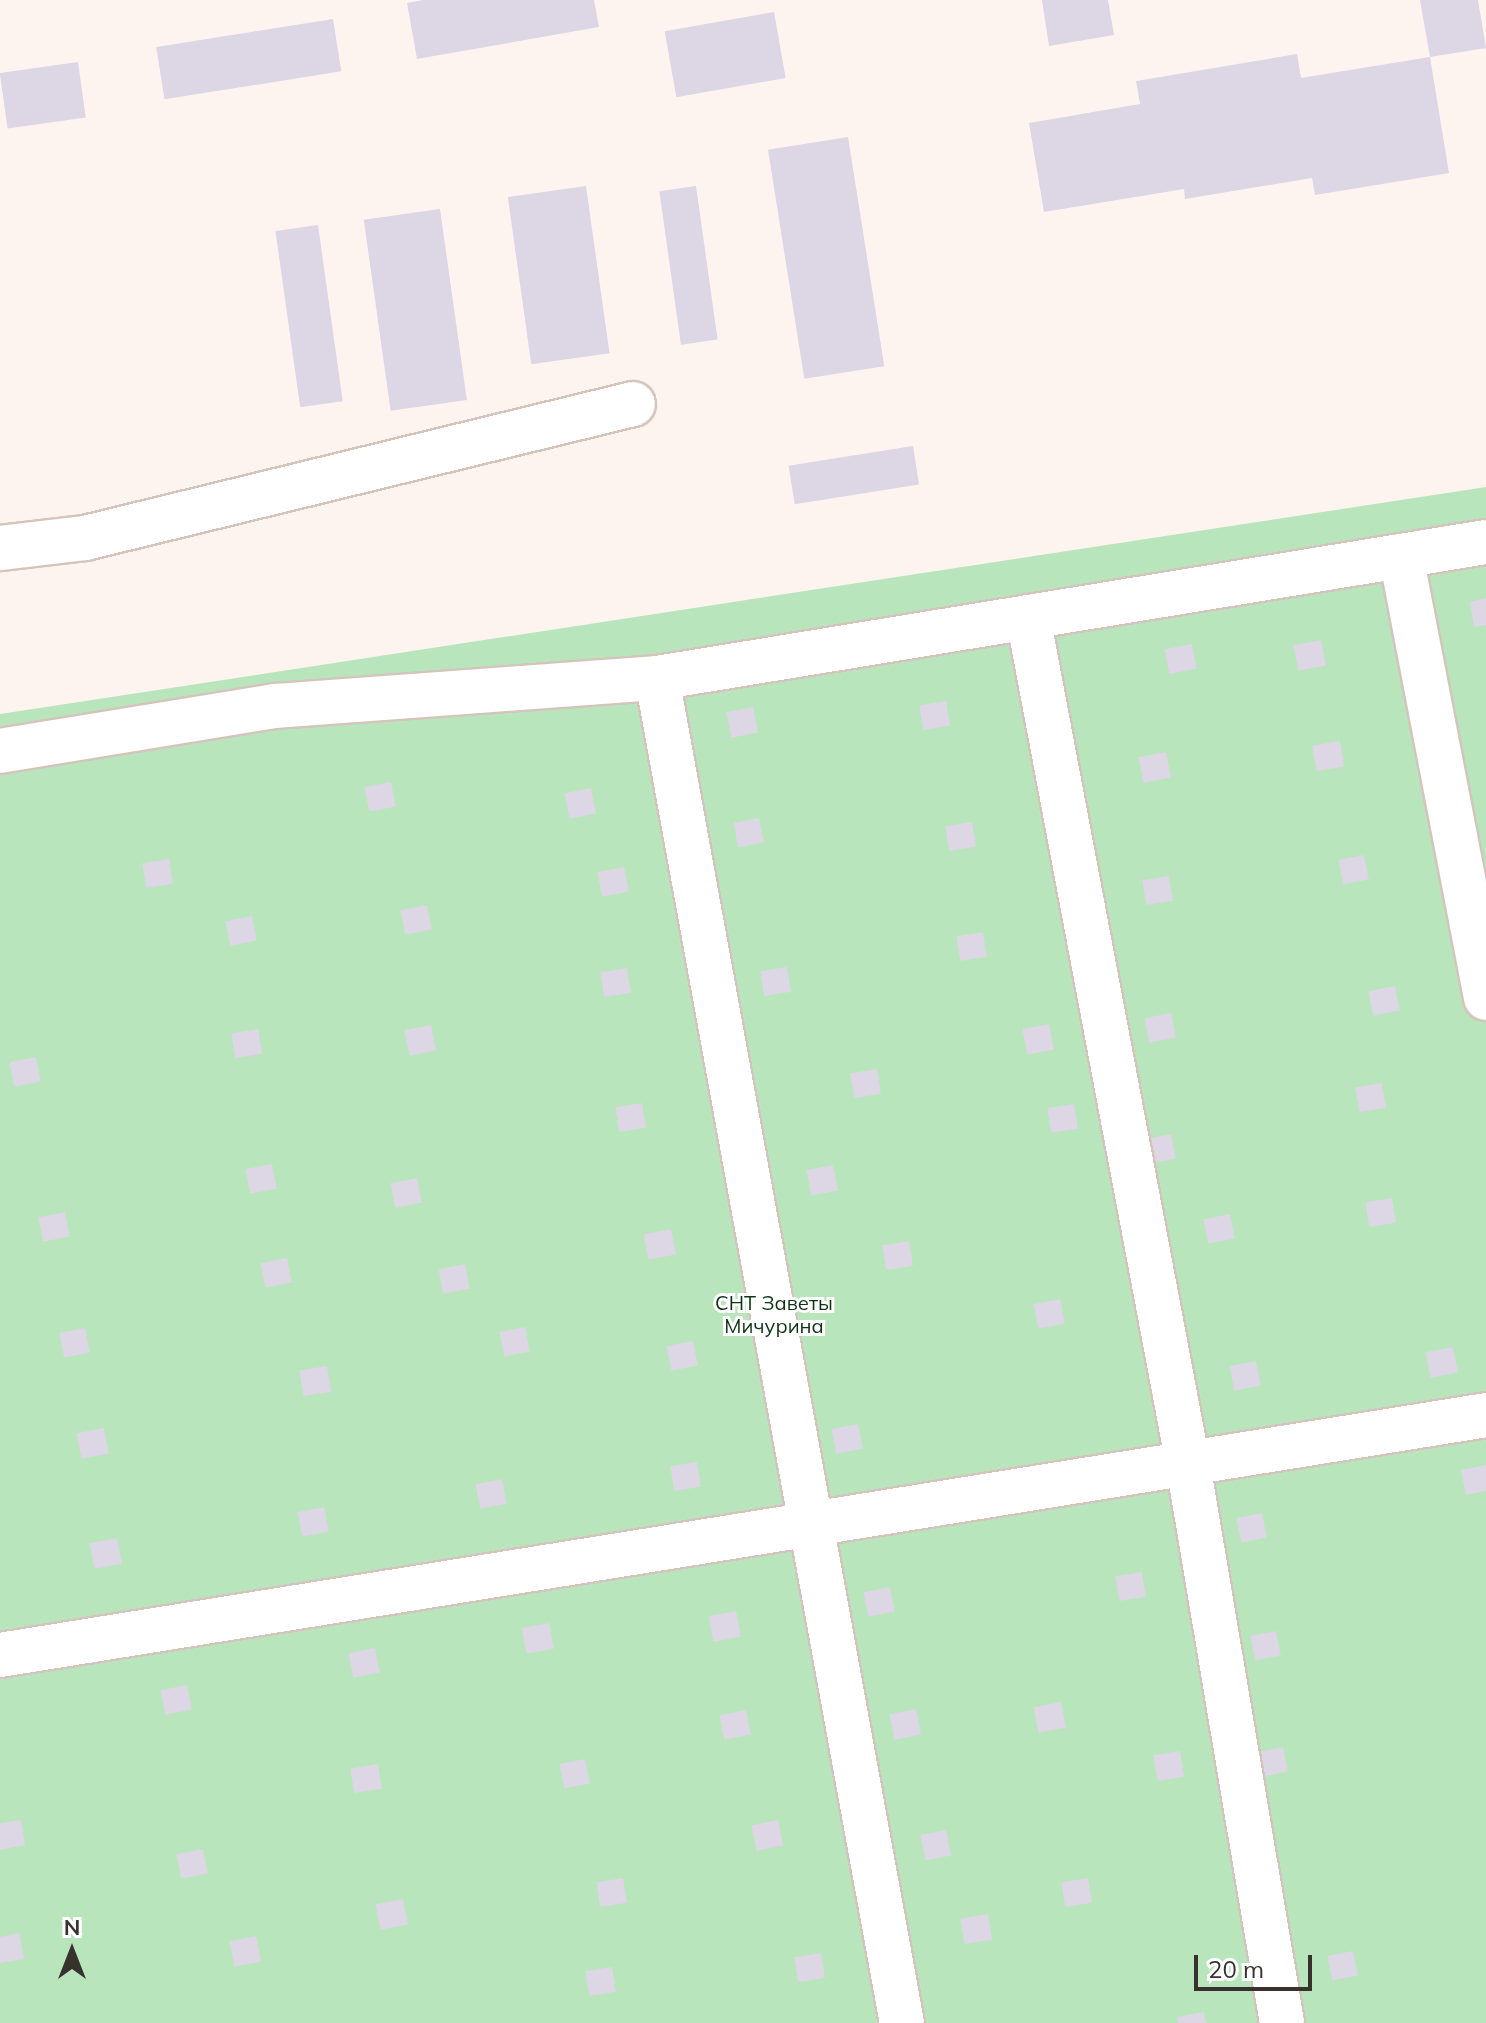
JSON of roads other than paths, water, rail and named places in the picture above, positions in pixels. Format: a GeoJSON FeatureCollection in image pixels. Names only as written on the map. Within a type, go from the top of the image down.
{"type":"FeatureCollection","features":[{"type":"Feature","properties":{"kind":"street"},"geometry":{"type":"LineString","coordinates":[[0,548],[85,538],[633,404]]}},
{"type":"Feature","properties":{"kind":"street"},"geometry":{"type":"LineString","coordinates":[[0,751],[275,706],[657,678],[1486,542]]}},
{"type":"Feature","properties":{"kind":"street"},"geometry":{"type":"LineString","coordinates":[[1401,556],[1486,998]]}},
{"type":"Feature","properties":{"kind":"street"},"geometry":{"type":"LineString","coordinates":[[1028,617],[1188,1464],[1282,2023]]}},
{"type":"Feature","properties":{"kind":"street"},"geometry":{"type":"LineString","coordinates":[[657,678],[902,2023]]}},
{"type":"Feature","properties":{"kind":"street"},"geometry":{"type":"LineString","coordinates":[[0,1655],[1486,1415]]}},
{"type":"Feature","properties":{"kind":"park label","name":"СНТ Заветы Мичурина"},"geometry":{"type":"Point","coordinates":[774,1314]}}]}
